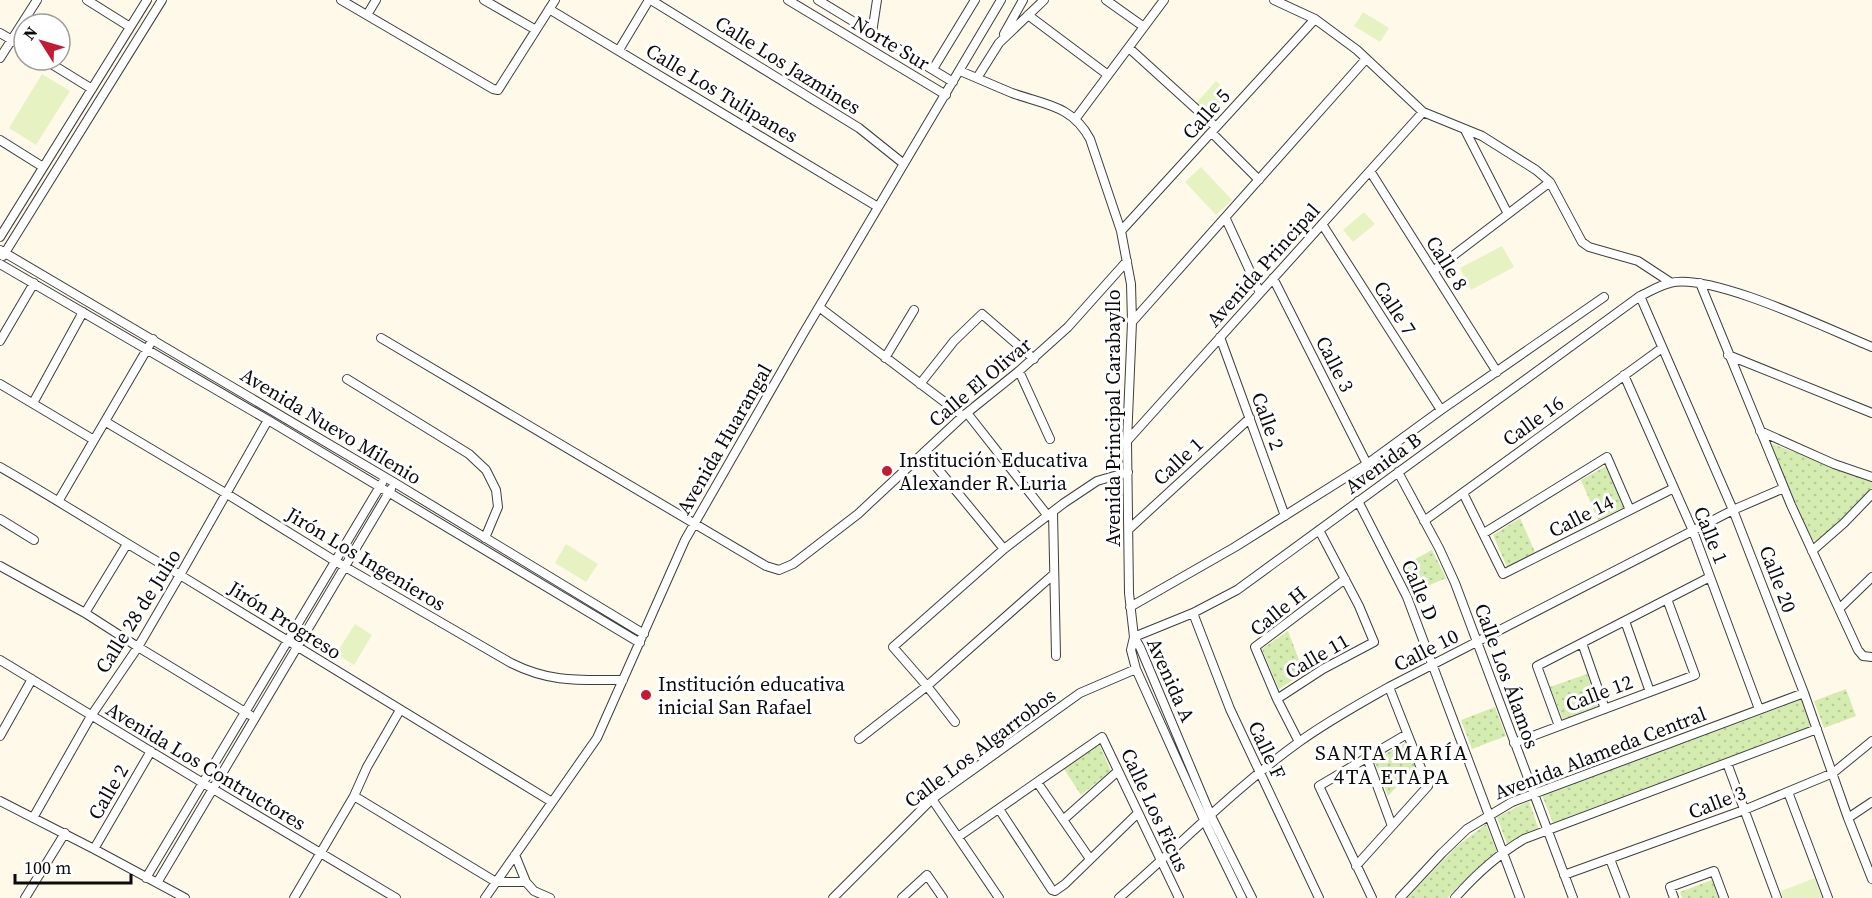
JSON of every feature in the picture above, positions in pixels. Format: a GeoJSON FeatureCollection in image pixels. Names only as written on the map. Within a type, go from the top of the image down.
{"type":"FeatureCollection","features":[{"type":"Feature","properties":{"kind":"street"},"geometry":{"type":"LineString","coordinates":[[87,0],[130,27]]}},
{"type":"Feature","properties":{"kind":"street"},"geometry":{"type":"LineString","coordinates":[[0,237],[147,0]]}},
{"type":"Feature","properties":{"kind":"street"},"geometry":{"type":"LineString","coordinates":[[0,263],[3,252],[162,0]]}},
{"type":"Feature","properties":{"kind":"street"},"geometry":{"type":"LineString","coordinates":[[341,0],[493,90],[498,90],[502,85],[555,0]]}},
{"type":"Feature","properties":{"kind":"street"},"geometry":{"type":"LineString","coordinates":[[367,15],[376,0]]}},
{"type":"Feature","properties":{"kind":"street"},"geometry":{"type":"LineString","coordinates":[[484,0],[536,30]]}},
{"type":"Feature","properties":{"kind":"street"},"geometry":{"type":"LineString","coordinates":[[619,51],[650,0]]}},
{"type":"Feature","properties":{"kind":"street","name":"Calle Los Jazmines"},"geometry":{"type":"LineString","coordinates":[[650,0],[858,128],[904,164]]}},
{"type":"Feature","properties":{"kind":"street","name":"Norte Sur"},"geometry":{"type":"LineString","coordinates":[[788,0],[946,95]]}},
{"type":"Feature","properties":{"kind":"street","name":"Norte Sur"},"geometry":{"type":"LineString","coordinates":[[818,0],[953,82]]}},
{"type":"Feature","properties":{"kind":"street"},"geometry":{"type":"LineString","coordinates":[[872,33],[878,0]]}},
{"type":"Feature","properties":{"kind":"street"},"geometry":{"type":"LineString","coordinates":[[933,69],[975,0]]}},
{"type":"Feature","properties":{"kind":"street","name":"Avenida Huarangal"},"geometry":{"type":"LineString","coordinates":[[486,898],[597,738],[676,557],[694,524],[819,307],[1001,0]]}},
{"type":"Feature","properties":{"kind":"street"},"geometry":{"type":"LineString","coordinates":[[977,78],[1023,0]]}},
{"type":"Feature","properties":{"kind":"street"},"geometry":{"type":"LineString","coordinates":[[999,43],[1044,0]]}},
{"type":"Feature","properties":{"kind":"street"},"geometry":{"type":"LineString","coordinates":[[1106,0],[1144,27]]}},
{"type":"Feature","properties":{"kind":"street"},"geometry":{"type":"LineString","coordinates":[[960,71],[1012,92],[1056,106],[1076,118],[1164,0]]}},
{"type":"Feature","properties":{"kind":"street"},"geometry":{"type":"LineString","coordinates":[[1274,0],[1315,19],[1357,50],[1423,112],[1482,136],[1536,170],[1550,182],[1582,242],[1589,247],[1641,262],[1670,282],[1700,283],[1739,293],[1872,347]]}},
{"type":"Feature","properties":{"kind":"street","name":"Calle Los Tulipanes"},"geometry":{"type":"LineString","coordinates":[[549,9],[878,207]]}},
{"type":"Feature","properties":{"kind":"street"},"geometry":{"type":"LineString","coordinates":[[1028,15],[1108,75]]}},
{"type":"Feature","properties":{"kind":"street","name":"Calle 5"},"geometry":{"type":"LineString","coordinates":[[1122,231],[1315,19]]}},
{"type":"Feature","properties":{"kind":"street"},"geometry":{"type":"LineString","coordinates":[[0,33],[12,39],[0,58]]}},
{"type":"Feature","properties":{"kind":"street"},"geometry":{"type":"LineString","coordinates":[[1129,48],[1214,130],[1259,180]]}},
{"type":"Feature","properties":{"kind":"street"},"geometry":{"type":"LineString","coordinates":[[1132,322],[1366,59]]}},
{"type":"Feature","properties":{"kind":"street"},"geometry":{"type":"LineString","coordinates":[[64,72],[92,89]]}},
{"type":"Feature","properties":{"kind":"street","name":"Avenida Principal"},"geometry":{"type":"LineString","coordinates":[[1127,441],[1423,112]]}},
{"type":"Feature","properties":{"kind":"street","name":"Avenida Principal Carabayllo"},"geometry":{"type":"LineString","coordinates":[[1076,118],[1090,139],[1122,231],[1131,284],[1132,322],[1127,441],[1130,607],[1134,637]]}},
{"type":"Feature","properties":{"kind":"street"},"geometry":{"type":"LineString","coordinates":[[1465,130],[1508,214]]}},
{"type":"Feature","properties":{"kind":"street"},"geometry":{"type":"LineString","coordinates":[[0,140],[43,167]]}},
{"type":"Feature","properties":{"kind":"street","name":"Calle 8"},"geometry":{"type":"LineString","coordinates":[[1370,171],[1497,372]]}},
{"type":"Feature","properties":{"kind":"street"},"geometry":{"type":"LineString","coordinates":[[1433,271],[1550,182]]}},
{"type":"Feature","properties":{"kind":"street"},"geometry":{"type":"LineString","coordinates":[[1226,219],[1260,293]]}},
{"type":"Feature","properties":{"kind":"street","name":"Calle 7"},"geometry":{"type":"LineString","coordinates":[[1322,224],[1441,410]]}},
{"type":"Feature","properties":{"kind":"street","name":"Avenida Nuevo Milenio"},"geometry":{"type":"LineString","coordinates":[[3,252],[153,339],[644,633]]}},
{"type":"Feature","properties":{"kind":"street","name":"Calle El Olivar"},"geometry":{"type":"LineString","coordinates":[[694,524],[766,566],[779,570],[793,564],[858,514],[965,415],[1034,359],[1068,327],[1127,261]]}},
{"type":"Feature","properties":{"kind":"street","name":"Avenida Nuevo Milenio"},"geometry":{"type":"LineString","coordinates":[[0,263],[268,420],[640,643]]}},
{"type":"Feature","properties":{"kind":"street","name":"Calle 3"},"geometry":{"type":"LineString","coordinates":[[1273,278],[1367,464]]}},
{"type":"Feature","properties":{"kind":"street","name":"Avenida B"},"geometry":{"type":"LineString","coordinates":[[1134,637],[1193,614],[1237,590],[1640,296],[1670,282]]}},
{"type":"Feature","properties":{"kind":"street"},"geometry":{"type":"LineString","coordinates":[[0,341],[34,283]]}},
{"type":"Feature","properties":{"kind":"street","name":"Calle 20"},"geometry":{"type":"LineString","coordinates":[[1700,283],[1728,355],[1812,550],[1858,650],[1863,656],[1869,657]]}},
{"type":"Feature","properties":{"kind":"street","name":"Calle 20"},"geometry":{"type":"LineString","coordinates":[[1640,296],[1733,510],[1804,693],[1872,879]]}},
{"type":"Feature","properties":{"kind":"street","name":"Avenida B"},"geometry":{"type":"LineString","coordinates":[[1130,607],[1207,564],[1367,464],[1605,297]]}},
{"type":"Feature","properties":{"kind":"street"},"geometry":{"type":"LineString","coordinates":[[819,307],[920,384],[965,415],[1051,514],[1056,656]]}},
{"type":"Feature","properties":{"kind":"street"},"geometry":{"type":"LineString","coordinates":[[885,358],[914,310]]}},
{"type":"Feature","properties":{"kind":"street"},"geometry":{"type":"LineString","coordinates":[[33,403],[83,312]]}},
{"type":"Feature","properties":{"kind":"street"},"geometry":{"type":"LineString","coordinates":[[920,384],[954,341],[982,314],[1034,359]]}},
{"type":"Feature","properties":{"kind":"street","name":"Calle 2"},"geometry":{"type":"LineString","coordinates":[[1220,337],[1285,516]]}},
{"type":"Feature","properties":{"kind":"street"},"geometry":{"type":"LineString","coordinates":[[381,338],[694,524]]}},
{"type":"Feature","properties":{"kind":"street"},"geometry":{"type":"LineString","coordinates":[[59,500],[153,339]]}},
{"type":"Feature","properties":{"kind":"street","name":"Calle 16"},"geometry":{"type":"LineString","coordinates":[[1424,521],[1662,348]]}},
{"type":"Feature","properties":{"kind":"street"},"geometry":{"type":"LineString","coordinates":[[1728,355],[1872,413]]}},
{"type":"Feature","properties":{"kind":"street"},"geometry":{"type":"LineString","coordinates":[[1019,371],[1050,439]]}},
{"type":"Feature","properties":{"kind":"street","name":"Calle 1"},"geometry":{"type":"LineString","coordinates":[[1624,375],[1693,531],[1759,709]]}},
{"type":"Feature","properties":{"kind":"street"},"geometry":{"type":"LineString","coordinates":[[347,379],[469,454],[486,470],[496,490],[498,507],[485,538]]}},
{"type":"Feature","properties":{"kind":"street"},"geometry":{"type":"LineString","coordinates":[[0,384],[94,440]]}},
{"type":"Feature","properties":{"kind":"street","name":"Calle 1"},"geometry":{"type":"LineString","coordinates":[[1129,529],[1250,418]]}},
{"type":"Feature","properties":{"kind":"street","name":"Calle 28 de Julio"},"geometry":{"type":"LineString","coordinates":[[33,818],[91,716],[138,647],[268,420]]}},
{"type":"Feature","properties":{"kind":"street","name":"Jirón Los Ingenieros"},"geometry":{"type":"LineString","coordinates":[[106,422],[345,567],[511,663],[531,673],[574,681],[623,681]]}},
{"type":"Feature","properties":{"kind":"street"},"geometry":{"type":"LineString","coordinates":[[1760,431],[1834,464],[1872,477]]}},
{"type":"Feature","properties":{"kind":"street"},"geometry":{"type":"LineString","coordinates":[[924,452],[1004,549]]}},
{"type":"Feature","properties":{"kind":"street"},"geometry":{"type":"LineString","coordinates":[[1463,492],[1484,533],[1607,458],[1630,510]]}},
{"type":"Feature","properties":{"kind":"street","name":"Jirón Progreso"},"geometry":{"type":"LineString","coordinates":[[0,467],[59,500],[127,544],[552,802]]}},
{"type":"Feature","properties":{"kind":"street"},"geometry":{"type":"LineString","coordinates":[[955,722],[893,647],[1004,549],[1051,514],[1097,481],[1128,472]]}},
{"type":"Feature","properties":{"kind":"street","name":"Calle Los Álamos"},"geometry":{"type":"LineString","coordinates":[[1398,472],[1455,583],[1573,898]]}},
{"type":"Feature","properties":{"kind":"street"},"geometry":{"type":"LineString","coordinates":[[146,878],[385,477]]}},
{"type":"Feature","properties":{"kind":"street"},"geometry":{"type":"LineString","coordinates":[[157,883],[395,483]]}},
{"type":"Feature","properties":{"kind":"street","name":"Calle 14"},"geometry":{"type":"LineString","coordinates":[[1484,533],[1503,574],[1674,488]]}},
{"type":"Feature","properties":{"kind":"street","name":"Calle 10"},"geometry":{"type":"LineString","coordinates":[[1119,898],[1259,773],[1299,741],[1340,715],[1389,687],[1733,510],[1784,488]]}},
{"type":"Feature","properties":{"kind":"street"},"geometry":{"type":"LineString","coordinates":[[1812,550],[1844,524],[1872,494]]}},
{"type":"Feature","properties":{"kind":"street","name":"Calle D"},"geometry":{"type":"LineString","coordinates":[[1359,501],[1407,597],[1520,898]]}},
{"type":"Feature","properties":{"kind":"street"},"geometry":{"type":"LineString","coordinates":[[0,519],[34,540]]}},
{"type":"Feature","properties":{"kind":"street"},"geometry":{"type":"LineString","coordinates":[[1319,530],[1345,579]]}},
{"type":"Feature","properties":{"kind":"street"},"geometry":{"type":"LineString","coordinates":[[85,613],[127,544]]}},
{"type":"Feature","properties":{"kind":"street"},"geometry":{"type":"LineString","coordinates":[[0,566],[85,613],[255,718]]}},
{"type":"Feature","properties":{"kind":"street"},"geometry":{"type":"LineString","coordinates":[[860,739],[927,686],[1054,574]]}},
{"type":"Feature","properties":{"kind":"street"},"geometry":{"type":"LineString","coordinates":[[1559,726],[1537,666],[1710,577]]}},
{"type":"Feature","properties":{"kind":"street"},"geometry":{"type":"LineString","coordinates":[[1839,609],[1872,577]]}},
{"type":"Feature","properties":{"kind":"street","name":"Calle 11"},"geometry":{"type":"LineString","coordinates":[[1277,699],[1323,669],[1374,642],[1345,579]]}},
{"type":"Feature","properties":{"kind":"street","name":"Calle H"},"geometry":{"type":"LineString","coordinates":[[1299,741],[1277,699],[1255,647],[1345,579]]}},
{"type":"Feature","properties":{"kind":"street","name":"Calle 12"},"geometry":{"type":"LineString","coordinates":[[1514,743],[1695,675],[1667,599]]}},
{"type":"Feature","properties":{"kind":"street","name":"Calle F"},"geometry":{"type":"LineString","coordinates":[[1193,614],[1230,709],[1319,898]]}},
{"type":"Feature","properties":{"kind":"street"},"geometry":{"type":"LineString","coordinates":[[1625,621],[1650,692]]}},
{"type":"Feature","properties":{"kind":"street","name":"Avenida A"},"geometry":{"type":"LineString","coordinates":[[1134,637],[1131,650],[1136,669],[1208,819],[1252,898]]}},
{"type":"Feature","properties":{"kind":"street","name":"Avenida A"},"geometry":{"type":"LineString","coordinates":[[1134,637],[1208,819],[1210,834],[1242,898]]}},
{"type":"Feature","properties":{"kind":"street"},"geometry":{"type":"LineString","coordinates":[[1582,643],[1605,709]]}},
{"type":"Feature","properties":{"kind":"street","name":"Avenida Los Contructores"},"geometry":{"type":"LineString","coordinates":[[0,660],[396,898]]}},
{"type":"Feature","properties":{"kind":"street","name":"Calle Los Algarrobos"},"geometry":{"type":"LineString","coordinates":[[833,898],[932,799],[1080,693],[1136,669]]}},
{"type":"Feature","properties":{"kind":"street"},"geometry":{"type":"LineString","coordinates":[[0,736],[32,679]]}},
{"type":"Feature","properties":{"kind":"street"},"geometry":{"type":"LineString","coordinates":[[1356,866],[1428,786],[1389,687]]}},
{"type":"Feature","properties":{"kind":"street","name":"Avenida Alameda Central"},"geometry":{"type":"LineString","coordinates":[[1400,898],[1467,830],[1512,802],[1804,693]]}},
{"type":"Feature","properties":{"kind":"street"},"geometry":{"type":"LineString","coordinates":[[294,898],[354,796],[367,767],[400,710]]}},
{"type":"Feature","properties":{"kind":"street"},"geometry":{"type":"LineString","coordinates":[[1455,898],[1471,879],[1503,852],[1524,839],[1817,729]]}},
{"type":"Feature","properties":{"kind":"street"},"geometry":{"type":"LineString","coordinates":[[1372,898],[1319,786],[1407,734]]}},
{"type":"Feature","properties":{"kind":"street","name":"Calle Los Ficus"},"geometry":{"type":"LineString","coordinates":[[1037,782],[1102,737],[1179,898]]}},
{"type":"Feature","properties":{"kind":"street","name":"Calle 3"},"geometry":{"type":"LineString","coordinates":[[1564,875],[1744,810],[1833,773],[1872,741]]}},
{"type":"Feature","properties":{"kind":"street","name":"Calle 2"},"geometry":{"type":"LineString","coordinates":[[94,849],[151,751]]}},
{"type":"Feature","properties":{"kind":"street"},"geometry":{"type":"LineString","coordinates":[[1367,758],[1392,826]]}},
{"type":"Feature","properties":{"kind":"street"},"geometry":{"type":"LineString","coordinates":[[1726,762],[1777,898]]}},
{"type":"Feature","properties":{"kind":"street"},"geometry":{"type":"LineString","coordinates":[[1063,820],[1118,771]]}},
{"type":"Feature","properties":{"kind":"street"},"geometry":{"type":"LineString","coordinates":[[958,837],[1037,782],[1090,859]]}},
{"type":"Feature","properties":{"kind":"street"},"geometry":{"type":"LineString","coordinates":[[1788,792],[1828,898]]}},
{"type":"Feature","properties":{"kind":"street"},"geometry":{"type":"LineString","coordinates":[[354,796],[496,882],[525,882]]}},
{"type":"Feature","properties":{"kind":"street"},"geometry":{"type":"LineString","coordinates":[[932,799],[999,898]]}},
{"type":"Feature","properties":{"kind":"street"},"geometry":{"type":"LineString","coordinates":[[0,801],[157,883],[173,895],[185,898]]}},
{"type":"Feature","properties":{"kind":"street"},"geometry":{"type":"LineString","coordinates":[[1848,818],[1872,802]]}},
{"type":"Feature","properties":{"kind":"street"},"geometry":{"type":"LineString","coordinates":[[999,809],[1052,890],[1058,890],[1138,813]]}},
{"type":"Feature","properties":{"kind":"street"},"geometry":{"type":"LineString","coordinates":[[1194,832],[1210,834]]}},
{"type":"Feature","properties":{"kind":"street"},"geometry":{"type":"LineString","coordinates":[[25,898],[64,833]]}},
{"type":"Feature","properties":{"kind":"street"},"geometry":{"type":"LineString","coordinates":[[515,855],[532,894],[550,898]]}},
{"type":"Feature","properties":{"kind":"street"},"geometry":{"type":"LineString","coordinates":[[1610,859],[1625,898]]}},
{"type":"Feature","properties":{"kind":"street"},"geometry":{"type":"LineString","coordinates":[[1674,898],[1670,887],[1714,871],[1724,898]]}},
{"type":"Feature","properties":{"kind":"street"},"geometry":{"type":"LineString","coordinates":[[902,898],[925,876],[929,875],[944,898]]}},
{"type":"Feature","properties":{"kind":"green space"},"geometry":{"type":"Polygon","coordinates":[[[1363,12],[1389,28],[1380,42],[1354,26],[1363,12]]]}},
{"type":"Feature","properties":{"kind":"green space"},"geometry":{"type":"Polygon","coordinates":[[[42,74],[70,91],[36,145],[9,128],[42,74]]]}},
{"type":"Feature","properties":{"kind":"green space"},"geometry":{"type":"Polygon","coordinates":[[[1216,81],[1230,94],[1211,116],[1196,103],[1216,81]]]}},
{"type":"Feature","properties":{"kind":"green space"},"geometry":{"type":"Polygon","coordinates":[[[1201,167],[1232,200],[1216,215],[1185,182],[1201,167]]]}},
{"type":"Feature","properties":{"kind":"green space"},"geometry":{"type":"Polygon","coordinates":[[[1364,212],[1375,224],[1353,242],[1343,230],[1364,212]]]}},
{"type":"Feature","properties":{"kind":"green space"},"geometry":{"type":"Polygon","coordinates":[[[1502,246],[1514,267],[1471,290],[1460,268],[1502,246]]]}},
{"type":"Feature","properties":{"kind":"green space"},"geometry":{"type":"Polygon","coordinates":[[[1770,443],[1872,481],[1872,488],[1819,542],[1811,539],[1770,443]]]}},
{"type":"Feature","properties":{"kind":"green space"},"geometry":{"type":"Polygon","coordinates":[[[1606,466],[1624,507],[1598,520],[1581,480],[1606,466]]]}},
{"type":"Feature","properties":{"kind":"green space"},"geometry":{"type":"Polygon","coordinates":[[[1520,518],[1535,552],[1507,567],[1493,535],[1520,518]]]}},
{"type":"Feature","properties":{"kind":"green space"},"geometry":{"type":"Polygon","coordinates":[[[566,544],[598,564],[586,582],[555,563],[566,544]]]}},
{"type":"Feature","properties":{"kind":"green space"},"geometry":{"type":"Polygon","coordinates":[[[1432,550],[1446,578],[1412,593],[1400,567],[1432,550]]]}},
{"type":"Feature","properties":{"kind":"green space"},"geometry":{"type":"Polygon","coordinates":[[[355,624],[372,635],[354,665],[336,654],[355,624]]]}},
{"type":"Feature","properties":{"kind":"green space"},"geometry":{"type":"Polygon","coordinates":[[[1288,631],[1304,673],[1279,689],[1262,649],[1288,631]]]}},
{"type":"Feature","properties":{"kind":"green space"},"geometry":{"type":"Polygon","coordinates":[[[1587,674],[1598,706],[1563,720],[1550,687],[1587,674]]]}},
{"type":"Feature","properties":{"kind":"green space"},"geometry":{"type":"Polygon","coordinates":[[[1846,689],[1856,716],[1824,728],[1814,701],[1846,689]]]}},
{"type":"Feature","properties":{"kind":"green space"},"geometry":{"type":"Polygon","coordinates":[[[1800,698],[1811,726],[1553,823],[1542,795],[1800,698]]]}},
{"type":"Feature","properties":{"kind":"green space"},"geometry":{"type":"Polygon","coordinates":[[[1495,707],[1506,736],[1472,749],[1461,720],[1495,707]]]}},
{"type":"Feature","properties":{"kind":"green space"},"geometry":{"type":"Polygon","coordinates":[[[1405,743],[1415,767],[1388,796],[1374,760],[1405,743]]]}},
{"type":"Feature","properties":{"kind":"green space"},"geometry":{"type":"Polygon","coordinates":[[[1099,744],[1111,771],[1081,795],[1064,769],[1099,744]]]}},
{"type":"Feature","properties":{"kind":"green space"},"geometry":{"type":"Polygon","coordinates":[[[1529,801],[1539,830],[1507,844],[1497,817],[1529,801]]]}},
{"type":"Feature","properties":{"kind":"green space"},"geometry":{"type":"Polygon","coordinates":[[[1486,824],[1497,852],[1447,898],[1407,898],[1455,848],[1486,824]]]}},
{"type":"Feature","properties":{"kind":"green space"},"geometry":{"type":"Polygon","coordinates":[[[1815,878],[1822,898],[1783,898],[1781,891],[1815,878]]]}},
{"type":"Feature","properties":{"kind":"green space"},"geometry":{"type":"Polygon","coordinates":[[[1712,880],[1719,898],[1682,898],[1680,892],[1712,880]]]}},
{"type":"Feature","properties":{"kind":"place","name":"Institución Educativa Alexander R. Luria"},"geometry":{"type":"Point","coordinates":[887,471]}},
{"type":"Feature","properties":{"kind":"place","name":"Institución educativa inicial San Rafael"},"geometry":{"type":"Point","coordinates":[646,695]}},
{"type":"Feature","properties":{"kind":"district","name":"SANTA MARÍA 4TA ETAPA"},"geometry":{"type":"Point","coordinates":[1392,764]}}]}
